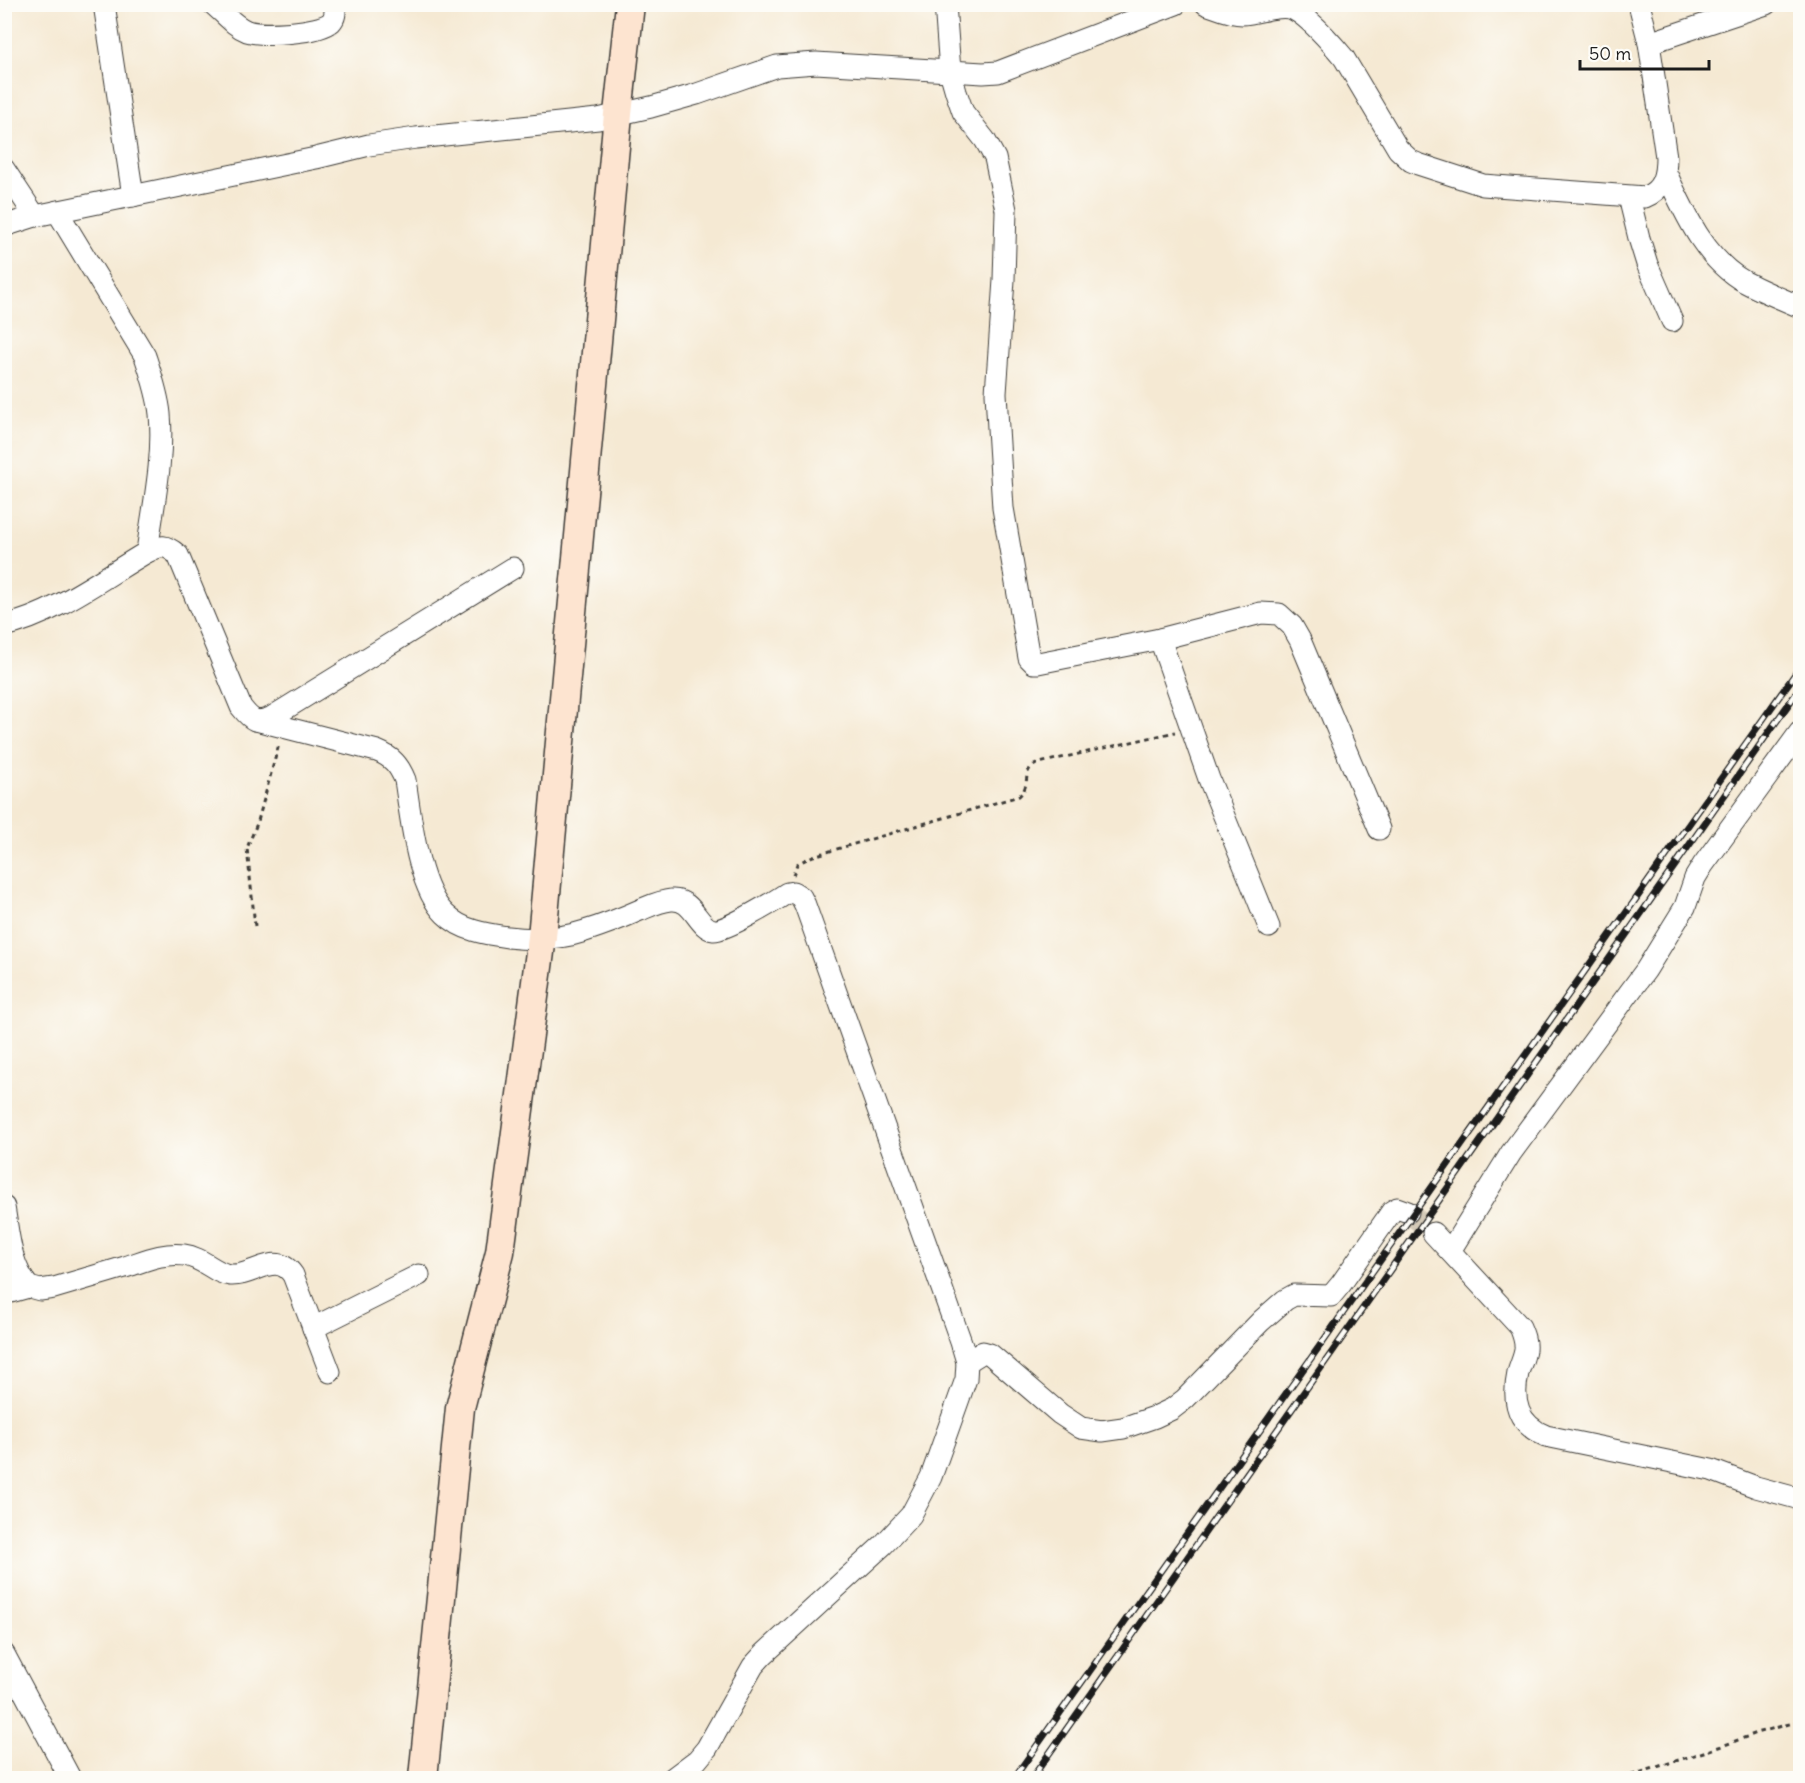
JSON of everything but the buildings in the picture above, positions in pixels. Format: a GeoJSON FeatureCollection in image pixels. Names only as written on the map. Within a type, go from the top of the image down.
{"type":"FeatureCollection","features":[{"type":"Feature","properties":{"kind":"main road"},"geometry":{"type":"LineString","coordinates":[[423,1779],[460,1408],[500,1252],[542,937],[630,4]]}},
{"type":"Feature","properties":{"kind":"street"},"geometry":{"type":"LineString","coordinates":[[104,4],[134,196]]}},
{"type":"Feature","properties":{"kind":"street"},"geometry":{"type":"LineString","coordinates":[[213,4],[246,31],[280,34],[323,27],[336,15],[335,4]]}},
{"type":"Feature","properties":{"kind":"street"},"geometry":{"type":"LineString","coordinates":[[945,4],[950,71],[963,112],[985,140],[995,158],[1004,193],[1006,210],[1004,280],[996,393],[997,416],[1004,507],[1027,655],[1031,661],[1038,663],[1160,639],[1261,613],[1279,614],[1287,620],[1300,640],[1378,829]]}},
{"type":"Feature","properties":{"kind":"street"},"geometry":{"type":"LineString","coordinates":[[4,226],[57,211],[369,145],[598,119],[697,94],[777,66],[816,63],[999,72],[1176,4]]}},
{"type":"Feature","properties":{"kind":"street"},"geometry":{"type":"LineString","coordinates":[[1206,4],[1242,14],[1279,7],[1287,7],[1298,12],[1331,42],[1344,58],[1398,149],[1418,164],[1483,185],[1629,197],[1651,195],[1657,190],[1666,173]]}},
{"type":"Feature","properties":{"kind":"street"},"geometry":{"type":"LineString","coordinates":[[1639,4],[1649,43],[1666,157],[1666,173],[1684,210],[1700,239],[1713,256],[1744,281],[1800,307]]}},
{"type":"Feature","properties":{"kind":"street"},"geometry":{"type":"LineString","coordinates":[[1649,43],[1766,4]]}},
{"type":"Feature","properties":{"kind":"street"},"geometry":{"type":"LineString","coordinates":[[4,169],[35,216]]}},
{"type":"Feature","properties":{"kind":"street"},"geometry":{"type":"LineString","coordinates":[[1629,197],[1647,264],[1672,321]]}},
{"type":"Feature","properties":{"kind":"street"},"geometry":{"type":"LineString","coordinates":[[57,211],[134,336],[145,356],[153,382],[160,413],[161,449],[147,552]]}},
{"type":"Feature","properties":{"kind":"street"},"geometry":{"type":"LineString","coordinates":[[4,626],[18,623],[54,607],[147,552],[159,547],[168,547],[178,555],[241,707],[250,718],[260,722],[389,756],[400,768],[405,780],[424,877],[431,896],[445,914],[461,925],[483,934],[516,938],[562,937],[672,900],[682,901],[694,910],[709,928],[716,930],[787,893],[793,892],[801,897],[961,1342],[967,1362],[966,1379],[931,1477],[911,1515],[883,1545],[753,1666],[707,1748],[697,1760],[673,1779]]}},
{"type":"Feature","properties":{"kind":"street"},"geometry":{"type":"LineString","coordinates":[[260,722],[272,717],[513,568]]}},
{"type":"Feature","properties":{"kind":"street"},"geometry":{"type":"LineString","coordinates":[[1160,639],[1191,728],[1269,927]]}},
{"type":"Feature","properties":{"kind":"street"},"geometry":{"type":"LineString","coordinates":[[1450,1251],[1511,1153],[1646,970],[1685,907],[1695,878],[1703,865],[1800,732]]}},
{"type":"Feature","properties":{"kind":"street"},"geometry":{"type":"LineString","coordinates":[[4,1207],[14,1260],[22,1279],[29,1287]]}},
{"type":"Feature","properties":{"kind":"street"},"geometry":{"type":"LineString","coordinates":[[967,1362],[983,1352],[990,1354],[1060,1414],[1081,1428],[1102,1431],[1123,1428],[1164,1413],[1185,1399],[1284,1300],[1294,1295],[1330,1296],[1341,1284],[1392,1211],[1397,1208],[1408,1212]]}},
{"type":"Feature","properties":{"kind":"street"},"geometry":{"type":"LineString","coordinates":[[1433,1233],[1520,1327],[1525,1338],[1525,1349],[1515,1391],[1516,1403],[1520,1414],[1534,1431],[1546,1436],[1711,1470],[1756,1487],[1800,1499]]}},
{"type":"Feature","properties":{"kind":"street"},"geometry":{"type":"LineString","coordinates":[[4,1294],[29,1287],[40,1290],[54,1288],[170,1254],[195,1257],[228,1275],[236,1275],[274,1264],[282,1265],[293,1275],[330,1372]]}},
{"type":"Feature","properties":{"kind":"street"},"geometry":{"type":"LineString","coordinates":[[313,1328],[419,1275]]}},
{"type":"Feature","properties":{"kind":"street"},"geometry":{"type":"LineString","coordinates":[[4,1654],[70,1779]]}},
{"type":"Feature","properties":{"kind":"path"},"geometry":{"type":"LineString","coordinates":[[255,926],[247,848],[258,821],[284,727]]}},
{"type":"Feature","properties":{"kind":"path"},"geometry":{"type":"LineString","coordinates":[[793,892],[794,870],[803,860],[1012,799],[1019,796],[1026,788],[1028,771],[1033,765],[1191,728]]}},
{"type":"Feature","properties":{"kind":"path"},"geometry":{"type":"LineString","coordinates":[[1623,1779],[1757,1733],[1800,1721]]}},
{"type":"Feature","properties":{"kind":"tunnel"},"geometry":{"type":"LineString","coordinates":[[1408,1212],[1433,1233]]}},
{"type":"Feature","properties":{"kind":"railway"},"geometry":{"type":"LineString","coordinates":[[1014,1778],[1800,667]]}},
{"type":"Feature","properties":{"kind":"railway"},"geometry":{"type":"LineString","coordinates":[[1032,1778],[1800,688]]}}]}
